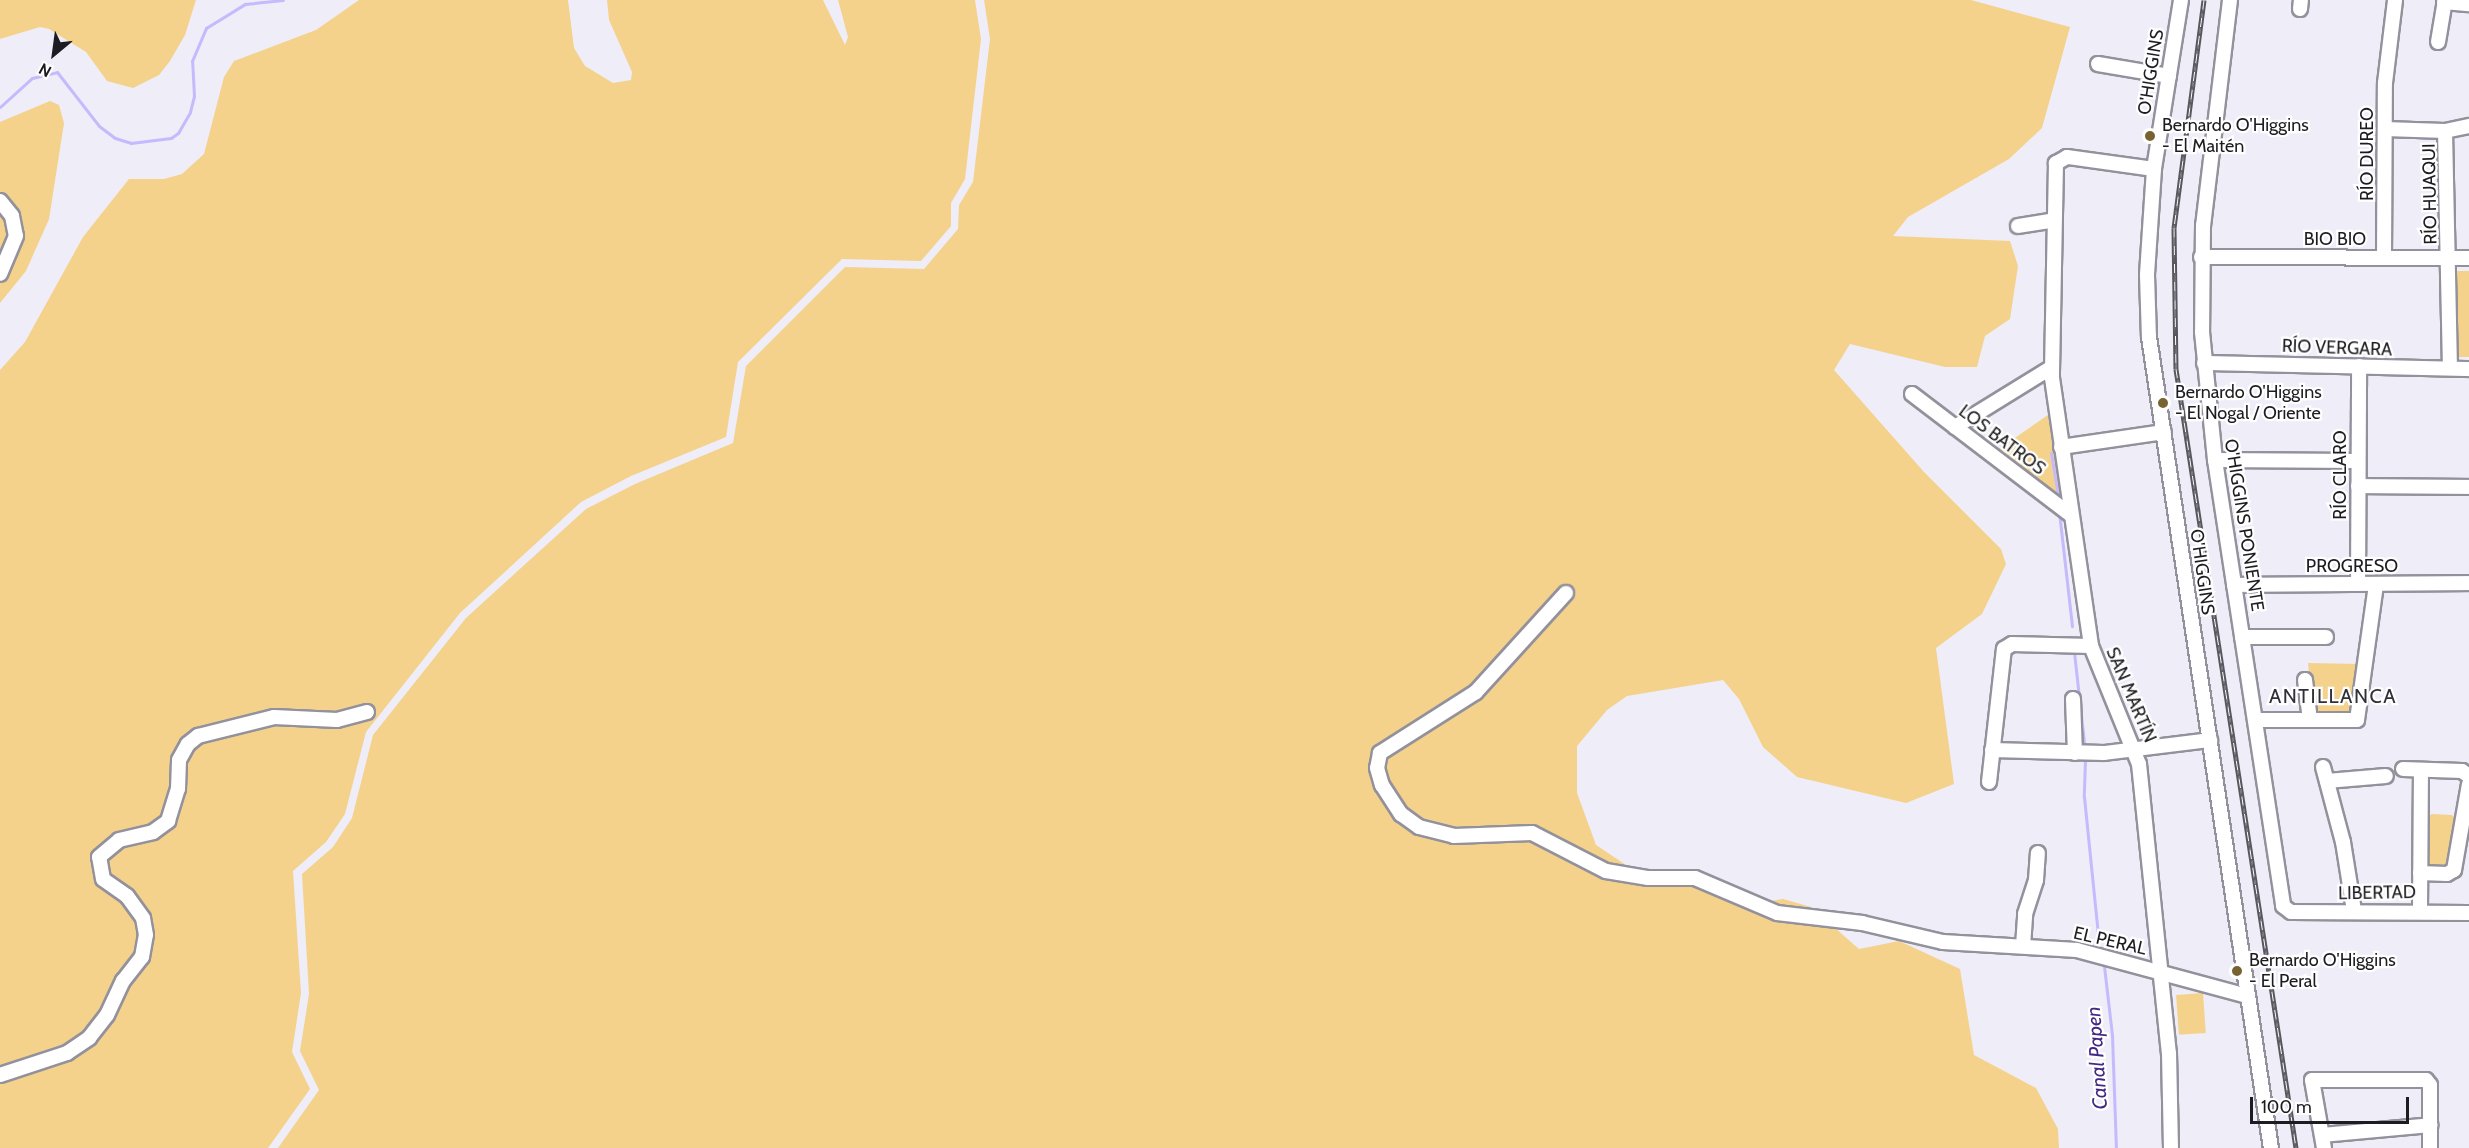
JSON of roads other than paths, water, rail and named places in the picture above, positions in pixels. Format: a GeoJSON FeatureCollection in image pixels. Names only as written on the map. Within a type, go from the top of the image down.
{"type":"FeatureCollection","features":[{"type":"Feature","properties":{"kind":"street","name":"O'HIGGINS"},"geometry":{"type":"LineString","coordinates":[[2181,0],[2154,169],[2147,306],[2271,1148]]}},
{"type":"Feature","properties":{"kind":"street","name":"O'HIGGINS PONIENTE"},"geometry":{"type":"LineString","coordinates":[[2230,0],[2201,257],[2204,363],[2215,460],[2286,910]]}},
{"type":"Feature","properties":{"kind":"street","name":"RÍO DUREO"},"geometry":{"type":"LineString","coordinates":[[2384,258],[2388,50],[2395,0]]}},
{"type":"Feature","properties":{"kind":"street"},"geometry":{"type":"LineString","coordinates":[[2438,42],[2445,1],[2469,4]]}},
{"type":"Feature","properties":{"kind":"street"},"geometry":{"type":"LineString","coordinates":[[2098,64],[2169,76]]}},
{"type":"Feature","properties":{"kind":"street"},"geometry":{"type":"LineString","coordinates":[[2385,129],[2445,131],[2469,126]]}},
{"type":"Feature","properties":{"kind":"street","name":"RÍO HUAQUI"},"geometry":{"type":"LineString","coordinates":[[2445,131],[2450,368]]}},
{"type":"Feature","properties":{"kind":"street","name":"SAN MARTÍN"},"geometry":{"type":"LineString","coordinates":[[2154,169],[2059,159],[2054,168],[2052,367],[2061,447],[2091,646],[2135,750],[2162,972],[2169,1053],[2170,1148]]}},
{"type":"Feature","properties":{"kind":"street"},"geometry":{"type":"LineString","coordinates":[[0,201],[12,216],[16,229],[13,249],[0,274]]}},
{"type":"Feature","properties":{"kind":"street"},"geometry":{"type":"LineString","coordinates":[[2018,226],[2054,220]]}},
{"type":"Feature","properties":{"kind":"street","name":"BIO BIO"},"geometry":{"type":"LineString","coordinates":[[2201,257],[2469,258]]}},
{"type":"Feature","properties":{"kind":"street","name":"RÍO VERGARA"},"geometry":{"type":"LineString","coordinates":[[2204,363],[2469,369]]}},
{"type":"Feature","properties":{"kind":"street","name":"RÍO CLARO"},"geometry":{"type":"LineString","coordinates":[[2358,584],[2359,366]]}},
{"type":"Feature","properties":{"kind":"street"},"geometry":{"type":"LineString","coordinates":[[1955,427],[2052,367]]}},
{"type":"Feature","properties":{"kind":"street","name":"LOS BATROS"},"geometry":{"type":"LineString","coordinates":[[1912,394],[2071,515]]}},
{"type":"Feature","properties":{"kind":"street"},"geometry":{"type":"LineString","coordinates":[[2061,447],[2164,432]]}},
{"type":"Feature","properties":{"kind":"street"},"geometry":{"type":"LineString","coordinates":[[2215,460],[2358,461]]}},
{"type":"Feature","properties":{"kind":"street"},"geometry":{"type":"LineString","coordinates":[[2358,486],[2469,487]]}},
{"type":"Feature","properties":{"kind":"street","name":"PROGRESO"},"geometry":{"type":"LineString","coordinates":[[2234,585],[2469,583]]}},
{"type":"Feature","properties":{"kind":"street"},"geometry":{"type":"LineString","coordinates":[[2255,720],[2357,720],[2376,584]]}},
{"type":"Feature","properties":{"kind":"street","name":"EL PERAL"},"geometry":{"type":"LineString","coordinates":[[1566,593],[1476,692],[1383,749],[1378,757],[1377,774],[1401,814],[1419,827],[1444,836],[1510,831],[1540,835],[1606,871],[1648,878],[1695,878],[1777,914],[1862,923],[1960,943],[2077,950],[2248,996]]}},
{"type":"Feature","properties":{"kind":"street"},"geometry":{"type":"LineString","coordinates":[[2242,637],[2326,637]]}},
{"type":"Feature","properties":{"kind":"street"},"geometry":{"type":"LineString","coordinates":[[1989,782],[2006,646],[2091,646]]}},
{"type":"Feature","properties":{"kind":"street"},"geometry":{"type":"LineString","coordinates":[[2305,680],[2310,720]]}},
{"type":"Feature","properties":{"kind":"street"},"geometry":{"type":"LineString","coordinates":[[2073,699],[2076,753]]}},
{"type":"Feature","properties":{"kind":"street"},"geometry":{"type":"LineString","coordinates":[[0,1075],[67,1053],[89,1038],[142,957],[146,935],[143,918],[127,896],[103,879],[99,857],[119,840],[153,832],[168,821],[178,789],[179,760],[188,744],[198,736],[274,717],[337,720],[368,712]]}},
{"type":"Feature","properties":{"kind":"street"},"geometry":{"type":"LineString","coordinates":[[1992,750],[2076,753],[2135,750],[2210,740]]}},
{"type":"Feature","properties":{"kind":"street"},"geometry":{"type":"LineString","coordinates":[[2323,766],[2343,842],[2354,911]]}},
{"type":"Feature","properties":{"kind":"street"},"geometry":{"type":"LineString","coordinates":[[2403,770],[2462,771],[2469,776]]}},
{"type":"Feature","properties":{"kind":"street"},"geometry":{"type":"LineString","coordinates":[[2420,910],[2421,770]]}},
{"type":"Feature","properties":{"kind":"street"},"geometry":{"type":"LineString","coordinates":[[2327,781],[2386,776]]}},
{"type":"Feature","properties":{"kind":"street"},"geometry":{"type":"LineString","coordinates":[[2420,873],[2447,874],[2454,870],[2469,784]]}},
{"type":"Feature","properties":{"kind":"street"},"geometry":{"type":"LineString","coordinates":[[2023,946],[2038,853]]}},
{"type":"Feature","properties":{"kind":"street","name":"LIBERTAD"},"geometry":{"type":"LineString","coordinates":[[2286,910],[2420,910],[2469,913]]}},
{"type":"Feature","properties":{"kind":"street"},"geometry":{"type":"LineString","coordinates":[[2430,1148],[2432,1125],[2430,1085],[2426,1080],[2312,1080],[2323,1142],[2432,1125]]}},
{"type":"Feature","properties":{"kind":"waterway"},"geometry":{"type":"LineString","coordinates":[[0,107],[32,78],[57,72],[99,126],[115,138],[131,143],[171,138],[178,133],[190,112],[194,96],[192,61],[206,28],[245,4],[283,0]]}},
{"type":"Feature","properties":{"kind":"waterway","name":"Canal Papen"},"geometry":{"type":"LineString","coordinates":[[2051,453],[2058,495]]}},
{"type":"Feature","properties":{"kind":"waterway","name":"Canal Papen"},"geometry":{"type":"LineString","coordinates":[[2059,512],[2072,626]]}},
{"type":"Feature","properties":{"kind":"waterway","name":"Canal Papen"},"geometry":{"type":"LineString","coordinates":[[2074,652],[2084,742]]}},
{"type":"Feature","properties":{"kind":"waterway","name":"Canal Papen"},"geometry":{"type":"LineString","coordinates":[[2085,760],[2084,797],[2098,936]]}},
{"type":"Feature","properties":{"kind":"waterway","name":"Canal Papen"},"geometry":{"type":"LineString","coordinates":[[2104,966],[2112,1035],[2116,1148]]}},
{"type":"Feature","properties":{"kind":"railway"},"geometry":{"type":"LineString","coordinates":[[2204,0],[2174,228],[2176,369],[2296,1148]]}},
{"type":"Feature","properties":{"kind":"place","name":"Bernardo O'Higgins - El Maitén"},"geometry":{"type":"Point","coordinates":[2150,136]}},
{"type":"Feature","properties":{"kind":"place","name":"Bernardo O'Higgins - El Nogal / Oriente"},"geometry":{"type":"Point","coordinates":[2163,403]}},
{"type":"Feature","properties":{"kind":"place","name":"Bernardo O'Higgins - El Peral"},"geometry":{"type":"Point","coordinates":[2237,971]}},
{"type":"Feature","properties":{"kind":"district","name":"ANTILLANCA"},"geometry":{"type":"Point","coordinates":[2333,696]}}]}
